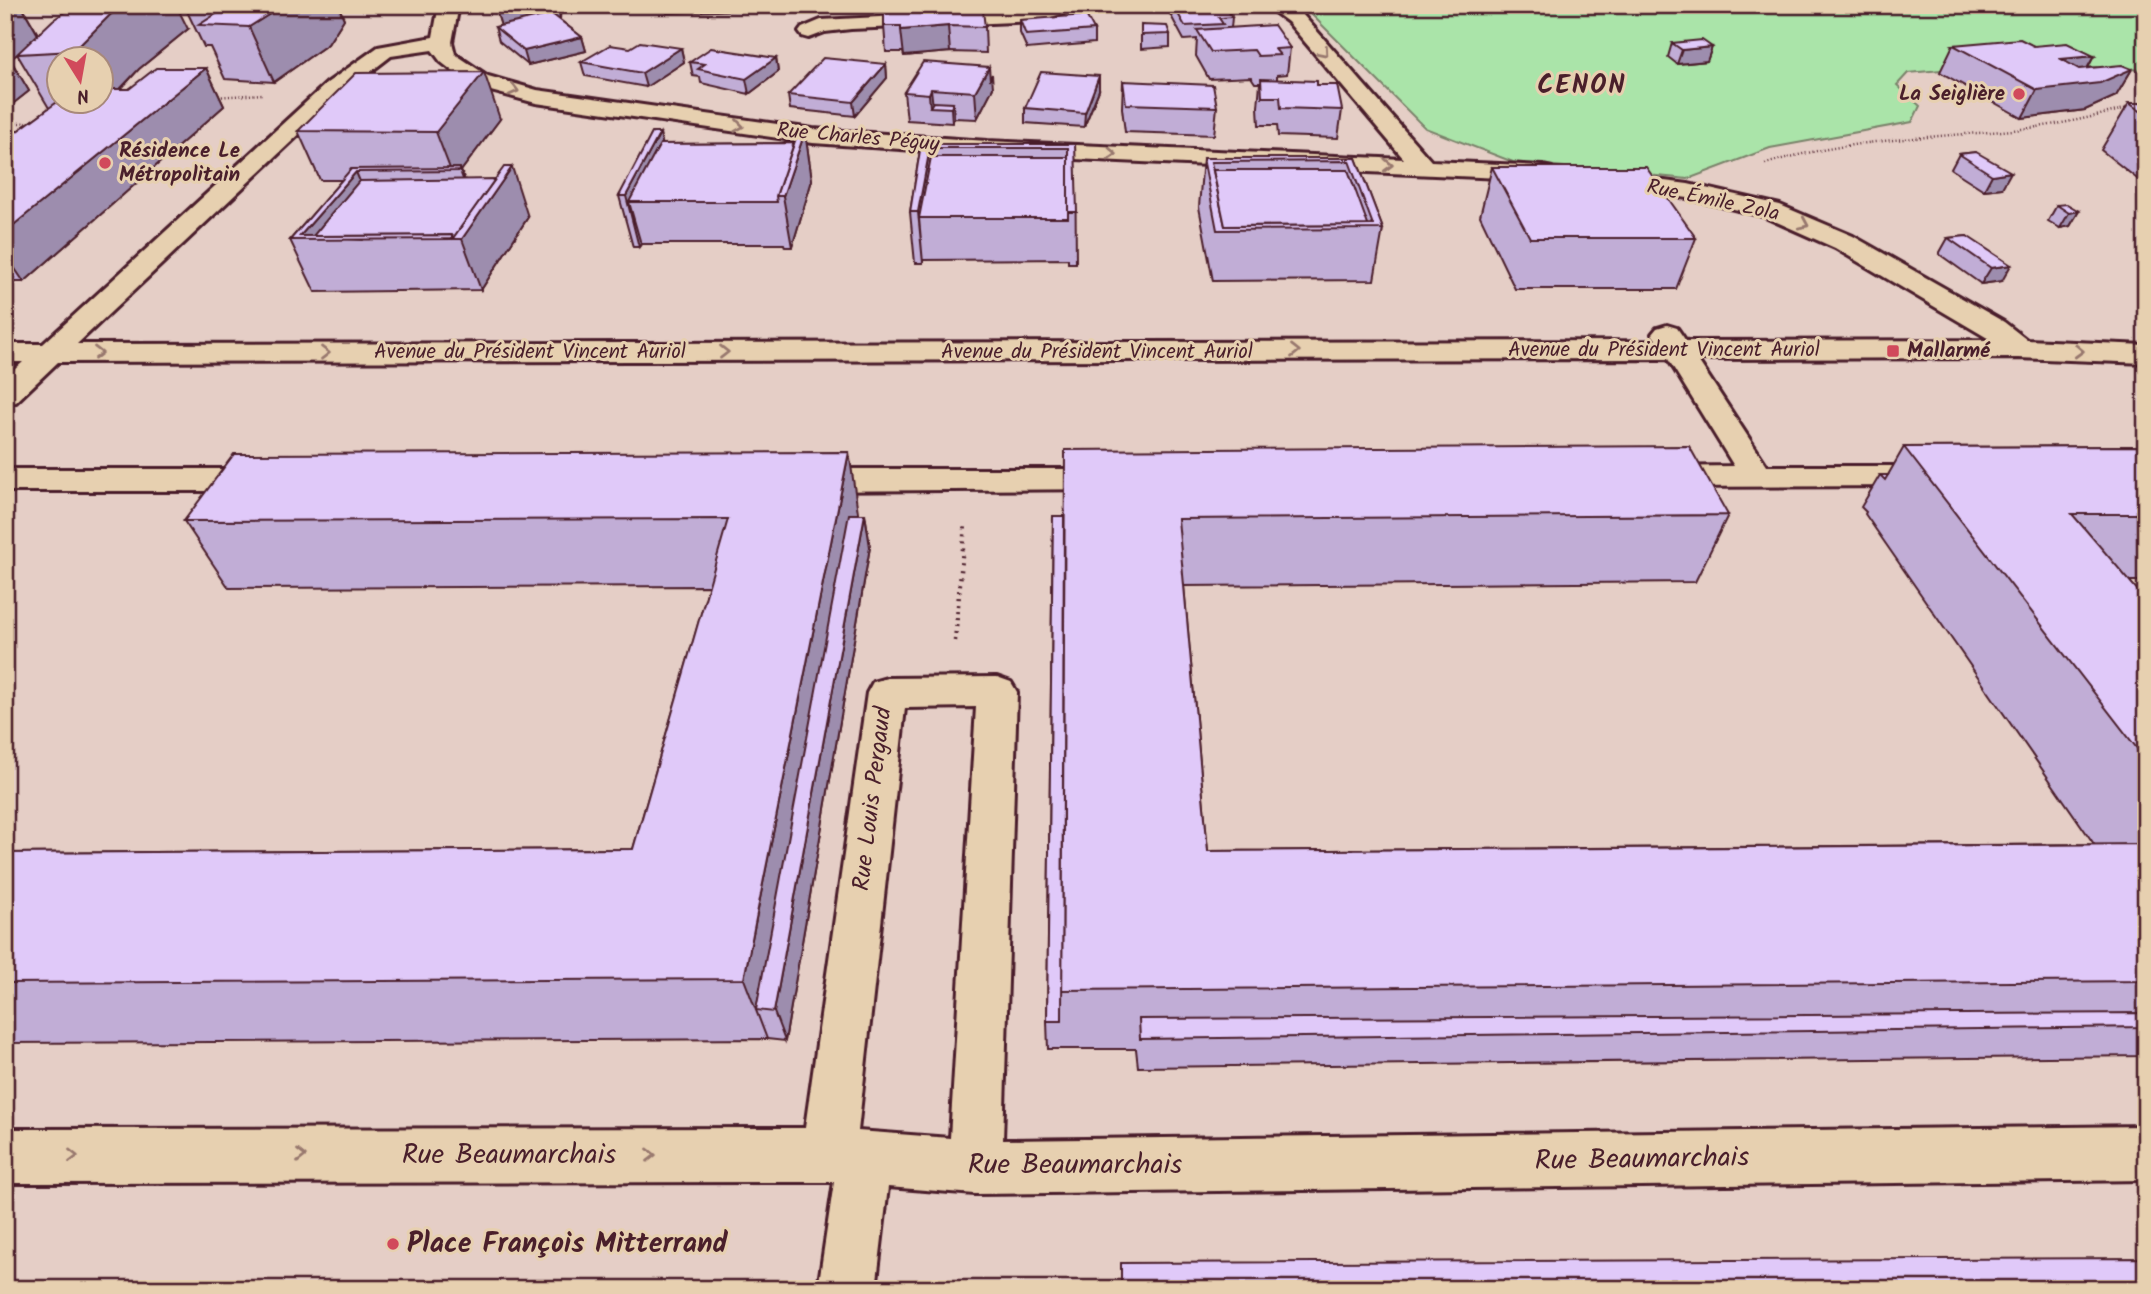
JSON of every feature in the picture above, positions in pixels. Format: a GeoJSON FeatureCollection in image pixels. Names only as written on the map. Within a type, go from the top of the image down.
{"type":"FeatureCollection","features":[{"type":"Feature","properties":{"kind":"street"},"geometry":{"type":"LineString","coordinates":[[5,396],[48,353],[79,329],[333,90],[385,51],[442,42],[449,5]]}},
{"type":"Feature","properties":{"kind":"street"},"geometry":{"type":"LineString","coordinates":[[809,32],[821,26],[851,23],[1038,15],[1070,5]]}},
{"type":"Feature","properties":{"kind":"street"},"geometry":{"type":"LineString","coordinates":[[1275,5],[1296,18],[1423,167]]}},
{"type":"Feature","properties":{"kind":"street","name":"Rue Charles Péguy"},"geometry":{"type":"LineString","coordinates":[[442,42],[442,49],[448,58],[480,81],[536,96],[813,136],[987,148],[1423,167]]}},
{"type":"Feature","properties":{"kind":"street","name":"Rue Émile Zola"},"geometry":{"type":"LineString","coordinates":[[1423,167],[1577,177],[1688,191],[1772,210],[1844,242],[1994,328],[2019,349]]}},
{"type":"Feature","properties":{"kind":"street"},"geometry":{"type":"LineString","coordinates":[[1825,261],[1898,274]]}},
{"type":"Feature","properties":{"kind":"street","name":"Avenue du Président Vincent Auriol"},"geometry":{"type":"LineString","coordinates":[[5,353],[1670,339],[1994,328],[2146,329]]}},
{"type":"Feature","properties":{"kind":"street","name":"Avenue du Président Vincent Auriol"},"geometry":{"type":"LineString","coordinates":[[5,329],[1670,339],[2146,354]]}},
{"type":"Feature","properties":{"kind":"street"},"geometry":{"type":"LineString","coordinates":[[1670,339],[1757,477]]}},
{"type":"Feature","properties":{"kind":"street"},"geometry":{"type":"LineString","coordinates":[[1619,478],[1965,476]]}},
{"type":"Feature","properties":{"kind":"street"},"geometry":{"type":"LineString","coordinates":[[774,480],[1149,479]]}},
{"type":"Feature","properties":{"kind":"street"},"geometry":{"type":"LineString","coordinates":[[5,480],[299,480]]}},
{"type":"Feature","properties":{"kind":"street","name":"Rue Louis Pergaud"},"geometry":{"type":"LineString","coordinates":[[847,1289],[846,1155],[887,693],[998,692],[975,1167]]}},
{"type":"Feature","properties":{"kind":"street","name":"Rue Beaumarchais"},"geometry":{"type":"LineString","coordinates":[[5,1156],[846,1155],[975,1167],[2146,1153]]}},
{"type":"Feature","properties":{"kind":"path"},"geometry":{"type":"LineString","coordinates":[[210,97],[333,90]]}},
{"type":"Feature","properties":{"kind":"path"},"geometry":{"type":"LineString","coordinates":[[1726,200],[1754,168],[1800,152],[1897,139],[2016,130],[2134,107]]}},
{"type":"Feature","properties":{"kind":"path"},"geometry":{"type":"LineString","coordinates":[[5,124],[43,121]]}},
{"type":"Feature","properties":{"kind":"path"},"geometry":{"type":"LineString","coordinates":[[950,691],[969,480]]}},
{"type":"Feature","properties":{"kind":"green space"},"geometry":{"type":"Polygon","coordinates":[[[1302,5],[2146,5],[2146,70],[2021,63],[1908,73],[1897,85],[1920,106],[1912,122],[1770,148],[1688,179],[1513,162],[1425,128],[1302,5]]]}},
{"type":"Feature","properties":{"kind":"building"},"geometry":{"type":"Polygon","coordinates":[[[75,5],[124,5],[79,46],[46,46],[46,52],[17,54],[53,20],[75,5]]]}},
{"type":"Feature","properties":{"kind":"building"},"geometry":{"type":"Polygon","coordinates":[[[230,5],[284,5],[249,27],[199,25],[230,5]]]}},
{"type":"Feature","properties":{"kind":"building"},"geometry":{"type":"Polygon","coordinates":[[[498,5],[556,5],[556,7],[497,13],[498,5]]]}},
{"type":"Feature","properties":{"kind":"building"},"geometry":{"type":"Polygon","coordinates":[[[1173,5],[1211,5],[1213,8],[1226,8],[1232,17],[1219,18],[1223,24],[1185,26],[1173,5]]]}},
{"type":"Feature","properties":{"kind":"building"},"geometry":{"type":"Polygon","coordinates":[[[983,11],[985,27],[948,26],[901,30],[901,26],[884,26],[884,12],[983,11]]]}},
{"type":"Feature","properties":{"kind":"building"},"geometry":{"type":"Polygon","coordinates":[[[552,14],[582,37],[524,51],[495,27],[552,14]]]}},
{"type":"Feature","properties":{"kind":"building"},"geometry":{"type":"Polygon","coordinates":[[[1086,15],[1094,30],[1026,35],[1020,20],[1086,15]]]}},
{"type":"Feature","properties":{"kind":"building"},"geometry":{"type":"Polygon","coordinates":[[[1141,25],[1167,26],[1170,34],[1141,35],[1141,25]]]}},
{"type":"Feature","properties":{"kind":"building"},"geometry":{"type":"Polygon","coordinates":[[[1274,25],[1290,48],[1275,49],[1280,55],[1258,56],[1254,50],[1211,52],[1197,30],[1274,25]]]}},
{"type":"Feature","properties":{"kind":"building"},"geometry":{"type":"Polygon","coordinates":[[[2020,39],[2034,46],[2067,43],[2094,56],[2061,59],[2079,69],[2122,65],[2132,69],[2100,83],[2037,90],[1953,45],[2020,39]]]}},
{"type":"Feature","properties":{"kind":"building"},"geometry":{"type":"Polygon","coordinates":[[[1702,40],[1712,47],[1682,50],[1672,43],[1702,40]]]}},
{"type":"Feature","properties":{"kind":"building"},"geometry":{"type":"Polygon","coordinates":[[[640,42],[681,48],[642,73],[581,62],[610,45],[630,48],[640,42]]]}},
{"type":"Feature","properties":{"kind":"building"},"geometry":{"type":"Polygon","coordinates":[[[711,48],[776,58],[746,79],[698,69],[705,64],[690,62],[711,48]]]}},
{"type":"Feature","properties":{"kind":"building"},"geometry":{"type":"Polygon","coordinates":[[[823,58],[886,64],[853,102],[788,95],[823,58]]]}},
{"type":"Feature","properties":{"kind":"building"},"geometry":{"type":"Polygon","coordinates":[[[923,62],[989,67],[975,92],[931,89],[929,94],[904,92],[923,62]]]}},
{"type":"Feature","properties":{"kind":"building"},"geometry":{"type":"Polygon","coordinates":[[[156,68],[206,68],[5,232],[5,140],[46,110],[46,116],[116,116],[116,89],[129,89],[156,68]]]}},
{"type":"Feature","properties":{"kind":"building"},"geometry":{"type":"Polygon","coordinates":[[[484,72],[436,132],[298,131],[356,73],[484,72]]]}},
{"type":"Feature","properties":{"kind":"building"},"geometry":{"type":"Polygon","coordinates":[[[1041,72],[1099,76],[1085,113],[1025,108],[1041,72]]]}},
{"type":"Feature","properties":{"kind":"building"},"geometry":{"type":"Polygon","coordinates":[[[1261,79],[1317,81],[1317,85],[1337,85],[1342,110],[1281,108],[1280,97],[1262,97],[1261,79]]]}},
{"type":"Feature","properties":{"kind":"building"},"geometry":{"type":"Polygon","coordinates":[[[1123,81],[1213,85],[1217,107],[1126,104],[1123,81]]]}},
{"type":"Feature","properties":{"kind":"building"},"geometry":{"type":"Polygon","coordinates":[[[933,102],[953,103],[951,108],[930,107],[933,102]]]}},
{"type":"Feature","properties":{"kind":"building"},"geometry":{"type":"Polygon","coordinates":[[[2129,103],[2146,103],[2146,115],[2129,103]]]}},
{"type":"Feature","properties":{"kind":"building"},"geometry":{"type":"Polygon","coordinates":[[[798,132],[805,132],[783,196],[776,196],[798,132]]]}},
{"type":"Feature","properties":{"kind":"building"},"geometry":{"type":"Polygon","coordinates":[[[652,133],[660,133],[626,196],[619,196],[652,133]]]}},
{"type":"Feature","properties":{"kind":"building"},"geometry":{"type":"Polygon","coordinates":[[[794,143],[776,196],[777,202],[629,202],[660,144],[794,143]]]}},
{"type":"Feature","properties":{"kind":"building"},"geometry":{"type":"Polygon","coordinates":[[[921,144],[1075,144],[1077,212],[1068,212],[1068,148],[930,148],[918,212],[910,212],[921,144]]]}},
{"type":"Feature","properties":{"kind":"building"},"geometry":{"type":"Polygon","coordinates":[[[1976,152],[2011,172],[1992,175],[1959,154],[1976,152]]]}},
{"type":"Feature","properties":{"kind":"building"},"geometry":{"type":"Polygon","coordinates":[[[931,157],[1068,157],[1068,218],[919,218],[931,157]]]}},
{"type":"Feature","properties":{"kind":"building"},"geometry":{"type":"Polygon","coordinates":[[[1203,158],[1356,158],[1383,229],[1217,230],[1203,158]],[[1349,161],[1211,162],[1225,226],[1373,225],[1349,161]]]}},
{"type":"Feature","properties":{"kind":"building"},"geometry":{"type":"Polygon","coordinates":[[[504,167],[512,167],[462,239],[452,239],[504,167]]]}},
{"type":"Feature","properties":{"kind":"building"},"geometry":{"type":"Polygon","coordinates":[[[1492,167],[1646,167],[1696,238],[1530,238],[1492,167]]]}},
{"type":"Feature","properties":{"kind":"building"},"geometry":{"type":"Polygon","coordinates":[[[460,168],[460,171],[356,172],[300,236],[452,235],[452,239],[290,240],[351,169],[460,168]]]}},
{"type":"Feature","properties":{"kind":"building"},"geometry":{"type":"Polygon","coordinates":[[[1213,170],[1348,170],[1368,225],[1225,226],[1213,170]]]}},
{"type":"Feature","properties":{"kind":"building"},"geometry":{"type":"Polygon","coordinates":[[[495,179],[453,238],[452,235],[313,236],[359,181],[495,179]]]}},
{"type":"Feature","properties":{"kind":"building"},"geometry":{"type":"Polygon","coordinates":[[[2067,204],[2079,211],[2069,213],[2057,205],[2067,204]]]}},
{"type":"Feature","properties":{"kind":"building"},"geometry":{"type":"Polygon","coordinates":[[[1967,236],[2011,265],[1991,268],[1948,238],[1967,236]]]}},
{"type":"Feature","properties":{"kind":"building"},"geometry":{"type":"Polygon","coordinates":[[[1689,446],[1728,515],[1178,519],[1208,851],[2146,844],[2146,981],[1062,990],[1065,450],[1689,446]]]}},
{"type":"Feature","properties":{"kind":"building"},"geometry":{"type":"Polygon","coordinates":[[[2146,446],[2146,514],[2072,514],[2146,600],[2146,760],[1904,447],[2146,446]]]}},
{"type":"Feature","properties":{"kind":"building"},"geometry":{"type":"Polygon","coordinates":[[[849,452],[744,979],[5,983],[5,853],[633,849],[728,519],[184,521],[234,454],[849,452]]]}},
{"type":"Feature","properties":{"kind":"building"},"geometry":{"type":"Polygon","coordinates":[[[849,514],[865,514],[774,1012],[756,1010],[849,514]]]}},
{"type":"Feature","properties":{"kind":"building"},"geometry":{"type":"Polygon","coordinates":[[[1053,516],[1064,516],[1062,1021],[1047,1021],[1053,516]]]}},
{"type":"Feature","properties":{"kind":"building"},"geometry":{"type":"Polygon","coordinates":[[[2146,1013],[2146,1027],[1140,1039],[1139,1019],[2146,1013]]]}},
{"type":"Feature","properties":{"kind":"building"},"geometry":{"type":"Polygon","coordinates":[[[2146,1258],[2146,1289],[1121,1289],[1121,1263],[2146,1258]]]}},
{"type":"Feature","properties":{"kind":"place","name":"La Seiglière"},"geometry":{"type":"Point","coordinates":[2019,94]}},
{"type":"Feature","properties":{"kind":"place","name":"Résidence Le Métropolitain"},"geometry":{"type":"Point","coordinates":[105,163]}},
{"type":"Feature","properties":{"kind":"place","name":"Mallarmé"},"geometry":{"type":"Point","coordinates":[1893,351]}},
{"type":"Feature","properties":{"kind":"place","name":"Place François Mitterrand"},"geometry":{"type":"Point","coordinates":[393,1244]}},
{"type":"Feature","properties":{"kind":"district","name":"CENON"},"geometry":{"type":"Point","coordinates":[1582,86]}}]}
